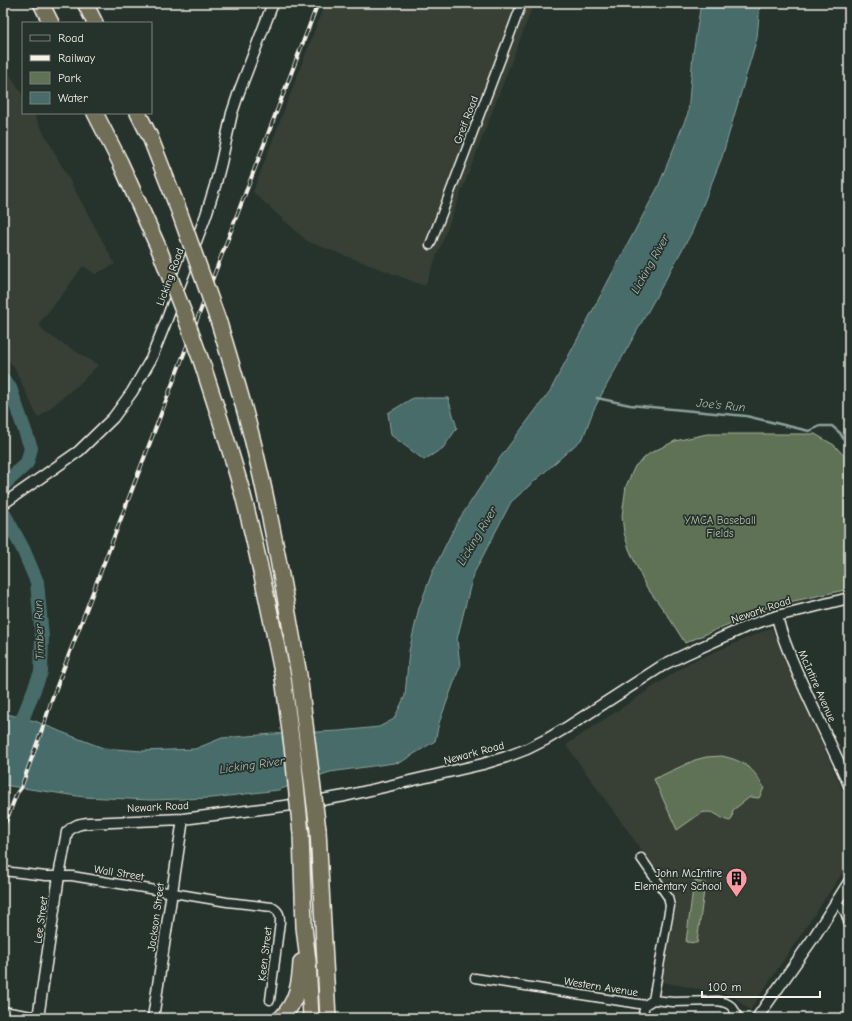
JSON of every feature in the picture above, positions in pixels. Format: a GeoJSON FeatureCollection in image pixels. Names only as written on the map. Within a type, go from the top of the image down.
{"type":"FeatureCollection","features":[{"type":"Feature","properties":{"kind":"highway"},"geometry":{"type":"LineString","coordinates":[[41,3],[50,22]]}},
{"type":"Feature","properties":{"kind":"highway"},"geometry":{"type":"LineString","coordinates":[[85,3],[94,22]]}},
{"type":"Feature","properties":{"kind":"highway"},"geometry":{"type":"LineString","coordinates":[[96,114],[120,162],[159,249],[185,316],[223,428],[244,500],[260,566],[283,677],[293,754],[301,834],[304,927],[308,961],[311,1018]]}},
{"type":"Feature","properties":{"kind":"highway"},"geometry":{"type":"LineString","coordinates":[[138,114],[150,137],[179,211],[219,323],[253,442],[265,495],[299,675],[318,830],[324,920],[328,1018]]}},
{"type":"Feature","properties":{"kind":"highway"},"geometry":{"type":"LineString","coordinates":[[324,920],[331,951],[339,1018]]}},
{"type":"Feature","properties":{"kind":"highway"},"geometry":{"type":"LineString","coordinates":[[281,1018],[294,1002],[300,979],[304,927]]}},
{"type":"Feature","properties":{"kind":"street","name":"Licking Road"},"geometry":{"type":"LineString","coordinates":[[4,503],[78,451],[113,418],[132,392],[151,359],[206,214],[221,163],[232,113],[273,3]]}},
{"type":"Feature","properties":{"kind":"street","name":"Greif Road"},"geometry":{"type":"LineString","coordinates":[[430,245],[522,3]]}},
{"type":"Feature","properties":{"kind":"street","name":"Newark Road"},"geometry":{"type":"LineString","coordinates":[[72,827],[78,824],[88,823],[183,819],[292,805],[345,796],[468,768],[506,757],[527,749],[553,736],[665,664],[748,626],[777,616],[849,598]]}},
{"type":"Feature","properties":{"kind":"street","name":"McIntire Avenue"},"geometry":{"type":"LineString","coordinates":[[777,616],[779,628],[786,646],[812,707],[849,785]]}},
{"type":"Feature","properties":{"kind":"street","name":"Jackson Street"},"geometry":{"type":"LineString","coordinates":[[153,1018],[183,819]]}},
{"type":"Feature","properties":{"kind":"street","name":"Lee Street"},"geometry":{"type":"LineString","coordinates":[[41,1018],[59,876],[67,832],[72,827]]}},
{"type":"Feature","properties":{"kind":"street"},"geometry":{"type":"LineString","coordinates":[[641,858],[668,897],[670,906],[653,1000]]}},
{"type":"Feature","properties":{"kind":"street","name":"Wall Street"},"geometry":{"type":"LineString","coordinates":[[3,870],[46,876],[72,876],[227,902],[272,907],[278,910]]}},
{"type":"Feature","properties":{"kind":"street"},"geometry":{"type":"LineString","coordinates":[[757,1018],[814,937],[849,882]]}},
{"type":"Feature","properties":{"kind":"street"},"geometry":{"type":"LineString","coordinates":[[836,901],[845,912],[849,924]]}},
{"type":"Feature","properties":{"kind":"street","name":"Keen Street"},"geometry":{"type":"LineString","coordinates":[[270,1000],[280,922],[278,910]]}},
{"type":"Feature","properties":{"kind":"street","name":"Western Avenue"},"geometry":{"type":"LineString","coordinates":[[475,978],[646,1005],[653,1000],[673,1002],[726,1002],[732,1007],[738,1018]]}},
{"type":"Feature","properties":{"kind":"street"},"geometry":{"type":"LineString","coordinates":[[642,1018],[646,1005]]}},
{"type":"Feature","properties":{"kind":"street"},"geometry":{"type":"LineString","coordinates":[[3,1011],[41,1018]]}},
{"type":"Feature","properties":{"kind":"shaded area"},"geometry":{"type":"Polygon","coordinates":[[[325,3],[534,3],[425,286],[307,241],[253,192],[325,3]]]}},
{"type":"Feature","properties":{"kind":"shaded area"},"geometry":{"type":"Polygon","coordinates":[[[3,55],[10,75],[22,94],[22,114],[34,114],[115,264],[95,274],[83,266],[39,323],[44,332],[98,365],[79,384],[38,418],[15,369],[3,352],[3,55]]]}},
{"type":"Feature","properties":{"kind":"shaded area"},"geometry":{"type":"Polygon","coordinates":[[[771,628],[849,805],[849,863],[750,1010],[731,995],[662,982],[676,907],[674,895],[566,745],[689,663],[771,628]]]}},
{"type":"Feature","properties":{"kind":"green space","name":"YMCA Baseball Fields"},"geometry":{"type":"Polygon","coordinates":[[[707,434],[815,434],[834,445],[849,461],[849,589],[771,606],[685,643],[668,616],[645,585],[629,549],[624,533],[622,516],[626,486],[635,466],[650,453],[675,441],[707,434]]]}},
{"type":"Feature","properties":{"kind":"green space"},"geometry":{"type":"Polygon","coordinates":[[[722,756],[736,760],[748,766],[752,770],[764,788],[759,798],[750,797],[733,810],[732,819],[730,821],[714,813],[706,812],[701,813],[677,830],[654,779],[695,760],[706,757],[722,756]]]}},
{"type":"Feature","properties":{"kind":"green space"},"geometry":{"type":"Polygon","coordinates":[[[694,881],[705,883],[697,943],[686,942],[694,881]]]}},
{"type":"Feature","properties":{"kind":"water","name":"Licking River"},"geometry":{"type":"Polygon","coordinates":[[[701,3],[760,3],[757,38],[722,157],[692,232],[604,390],[593,411],[583,438],[511,502],[473,575],[457,639],[460,666],[439,723],[435,741],[401,762],[330,772],[278,790],[212,798],[151,800],[84,797],[3,785],[3,713],[35,721],[103,748],[142,751],[195,749],[222,738],[340,731],[379,727],[394,719],[405,696],[409,651],[419,608],[432,573],[456,524],[499,459],[550,391],[658,187],[688,113],[693,54],[701,3]]]}},
{"type":"Feature","properties":{"kind":"water"},"geometry":{"type":"Polygon","coordinates":[[[413,398],[448,398],[457,428],[443,448],[424,460],[391,435],[388,413],[413,398]]]}},
{"type":"Feature","properties":{"kind":"waterway","name":"Timber Run"},"geometry":{"type":"LineString","coordinates":[[3,380],[10,388],[31,448],[27,463],[3,485]]}},
{"type":"Feature","properties":{"kind":"waterway","name":"Joe's Run"},"geometry":{"type":"LineString","coordinates":[[597,398],[630,405],[746,416],[809,431],[820,426],[832,426],[840,433],[849,448]]}},
{"type":"Feature","properties":{"kind":"waterway","name":"Timber Run"},"geometry":{"type":"LineString","coordinates":[[3,512],[23,549],[37,582],[42,637],[41,672],[16,735]]}},
{"type":"Feature","properties":{"kind":"railway"},"geometry":{"type":"LineString","coordinates":[[3,829],[17,793],[21,788],[52,699],[318,3]]}},
{"type":"Feature","properties":{"kind":"place","name":"John McIntire Elementary School"},"geometry":{"type":"Point","coordinates":[737,898]}}]}
